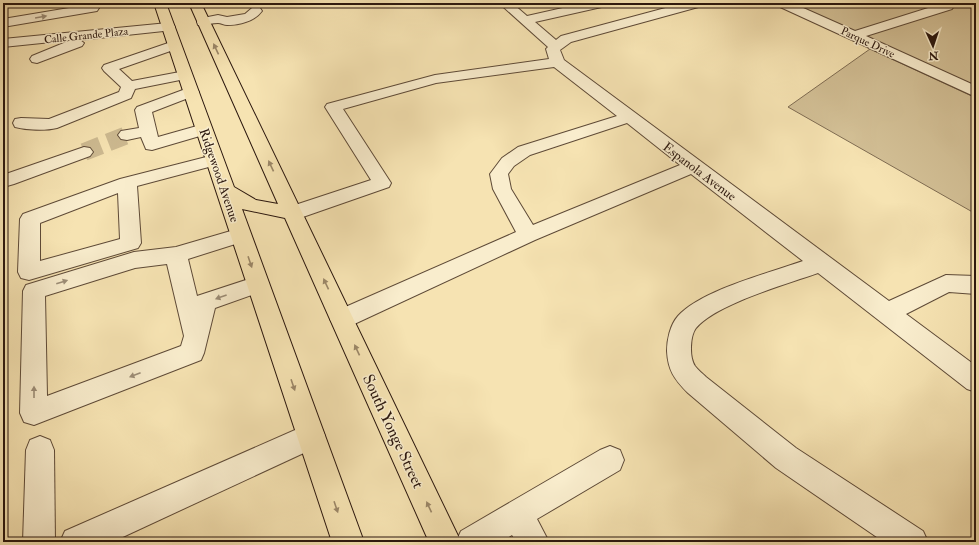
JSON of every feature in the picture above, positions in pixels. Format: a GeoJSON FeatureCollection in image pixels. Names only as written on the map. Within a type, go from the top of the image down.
{"type":"FeatureCollection","features":[{"type":"Feature","properties":{"kind":"main road","name":"Ridgewood Avenue"},"geometry":{"type":"LineString","coordinates":[[160,3],[311,436]]}},
{"type":"Feature","properties":{"kind":"main road"},"geometry":{"type":"LineString","coordinates":[[195,3],[211,20],[293,213],[342,319]]}},
{"type":"Feature","properties":{"kind":"main road"},"geometry":{"type":"LineString","coordinates":[[225,190],[250,205],[293,213]]}},
{"type":"Feature","properties":{"kind":"main road","name":"South Yonge Street"},"geometry":{"type":"LineString","coordinates":[[342,319],[445,542]]}},
{"type":"Feature","properties":{"kind":"main road"},"geometry":{"type":"LineString","coordinates":[[311,436],[348,542]]}},
{"type":"Feature","properties":{"kind":"street","name":"Espanola Avenue"},"geometry":{"type":"LineString","coordinates":[[505,3],[525,20],[557,54],[630,117],[976,381]]}},
{"type":"Feature","properties":{"kind":"street"},"geometry":{"type":"LineString","coordinates":[[525,20],[602,3]]}},
{"type":"Feature","properties":{"kind":"street"},"geometry":{"type":"LineString","coordinates":[[293,213],[382,183],[333,107],[435,79],[557,54],[566,39],[698,3]]}},
{"type":"Feature","properties":{"kind":"street","name":"Parque Drive"},"geometry":{"type":"LineString","coordinates":[[782,3],[976,92]]}},
{"type":"Feature","properties":{"kind":"street"},"geometry":{"type":"LineString","coordinates":[[3,23],[96,5]]}},
{"type":"Feature","properties":{"kind":"street"},"geometry":{"type":"LineString","coordinates":[[84,36],[96,5]]}},
{"type":"Feature","properties":{"kind":"street"},"geometry":{"type":"LineString","coordinates":[[854,36],[948,6]]}},
{"type":"Feature","properties":{"kind":"street"},"geometry":{"type":"LineString","coordinates":[[211,20],[227,21],[249,17],[260,10]]}},
{"type":"Feature","properties":{"kind":"street","name":"Calle Grande Plaza"},"geometry":{"type":"LineString","coordinates":[[3,43],[168,27]]}},
{"type":"Feature","properties":{"kind":"street"},"geometry":{"type":"LineString","coordinates":[[38,59],[100,34]]}},
{"type":"Feature","properties":{"kind":"street"},"geometry":{"type":"LineString","coordinates":[[174,45],[109,68],[129,86],[188,83]]}},
{"type":"Feature","properties":{"kind":"street"},"geometry":{"type":"LineString","coordinates":[[188,83],[143,110],[152,145],[204,129]]}},
{"type":"Feature","properties":{"kind":"street"},"geometry":{"type":"LineString","coordinates":[[21,123],[51,124],[125,95],[129,86]]}},
{"type":"Feature","properties":{"kind":"street"},"geometry":{"type":"LineString","coordinates":[[528,235],[502,189],[499,174],[508,162],[524,151],[630,117]]}},
{"type":"Feature","properties":{"kind":"street"},"geometry":{"type":"LineString","coordinates":[[127,135],[148,131]]}},
{"type":"Feature","properties":{"kind":"street"},"geometry":{"type":"LineString","coordinates":[[7,180],[84,152]]}},
{"type":"Feature","properties":{"kind":"street"},"geometry":{"type":"LineString","coordinates":[[127,183],[131,243],[29,272],[30,219],[127,183],[214,160]]}},
{"type":"Feature","properties":{"kind":"street"},"geometry":{"type":"LineString","coordinates":[[342,319],[528,235],[694,166]]}},
{"type":"Feature","properties":{"kind":"street"},"geometry":{"type":"LineString","coordinates":[[241,235],[176,255],[134,260],[34,291],[34,414],[192,353],[205,302],[258,284]]}},
{"type":"Feature","properties":{"kind":"street"},"geometry":{"type":"LineString","coordinates":[[176,255],[196,339]]}},
{"type":"Feature","properties":{"kind":"street"},"geometry":{"type":"LineString","coordinates":[[822,263],[732,295],[700,310],[685,324],[679,341],[680,359],[684,372],[697,385],[786,458],[912,542]]}},
{"type":"Feature","properties":{"kind":"street"},"geometry":{"type":"LineString","coordinates":[[887,313],[946,283],[976,285]]}},
{"type":"Feature","properties":{"kind":"street"},"geometry":{"type":"LineString","coordinates":[[76,542],[311,436]]}},
{"type":"Feature","properties":{"kind":"street"},"geometry":{"type":"LineString","coordinates":[[39,542],[40,450]]}},
{"type":"Feature","properties":{"kind":"street"},"geometry":{"type":"LineString","coordinates":[[472,542],[610,460]]}},
{"type":"Feature","properties":{"kind":"street"},"geometry":{"type":"LineString","coordinates":[[517,514],[533,542]]}},
{"type":"Feature","properties":{"kind":"shaded area"},"geometry":{"type":"Polygon","coordinates":[[[792,3],[976,3],[976,86],[792,3]]]}},
{"type":"Feature","properties":{"kind":"shaded area"},"geometry":{"type":"Polygon","coordinates":[[[870,49],[976,98],[976,214],[788,107],[870,49]]]}},
{"type":"Feature","properties":{"kind":"tunnel"},"geometry":{"type":"LineString","coordinates":[[84,152],[127,135]]}}]}
